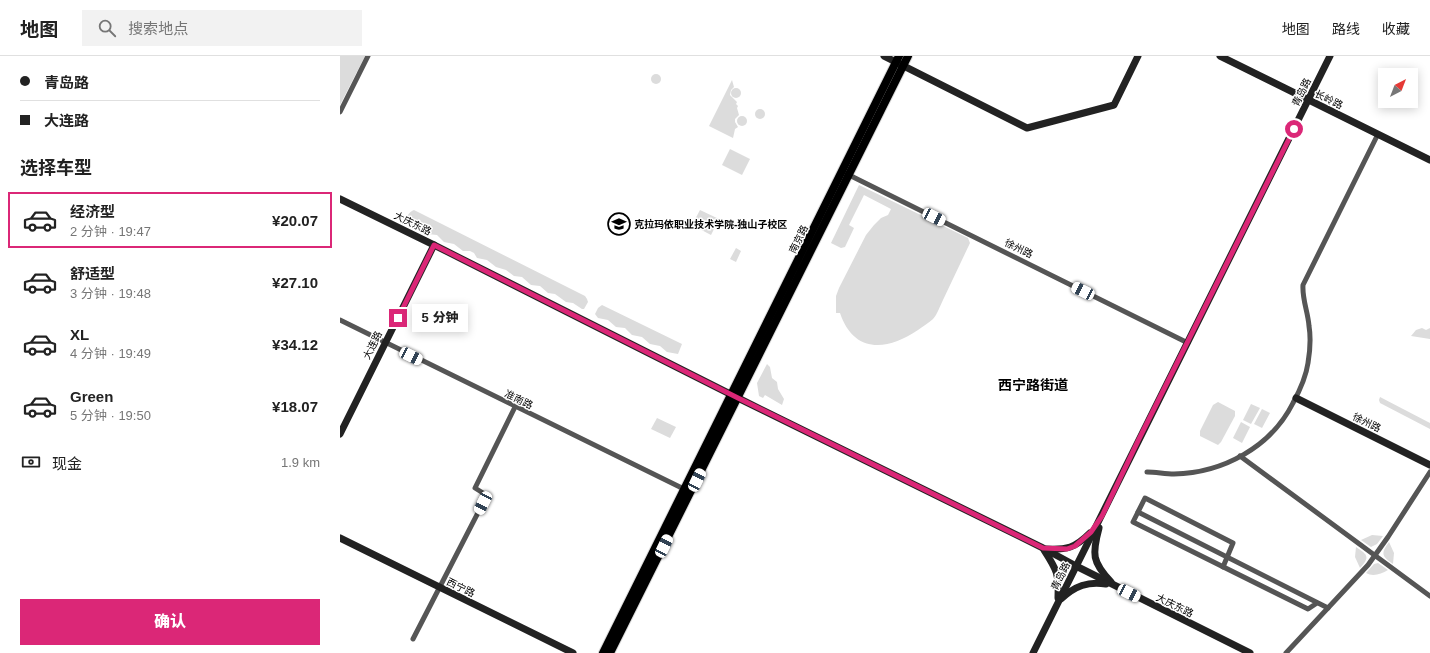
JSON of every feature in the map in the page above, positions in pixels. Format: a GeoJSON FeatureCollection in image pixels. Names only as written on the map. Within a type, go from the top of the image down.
{"type":"FeatureCollection","features":[{"type":"Feature","properties":{"kind":"main road","name":"南京路"},"geometry":{"type":"LineString","coordinates":[[688,491],[714,431],[734,399],[846,173],[899,61],[908,56]]}},
{"type":"Feature","properties":{"kind":"main road"},"geometry":{"type":"LineString","coordinates":[[610,653],[734,399]]}},
{"type":"Feature","properties":{"kind":"main road"},"geometry":{"type":"LineString","coordinates":[[603,653],[688,491]]}},
{"type":"Feature","properties":{"kind":"street"},"geometry":{"type":"LineString","coordinates":[[340,112],[368,56]]}},
{"type":"Feature","properties":{"kind":"street"},"geometry":{"type":"LineString","coordinates":[[884,56],[899,61],[1027,128],[1114,105],[1138,56]]}},
{"type":"Feature","properties":{"kind":"street","name":"长岭路"},"geometry":{"type":"LineString","coordinates":[[1220,56],[1430,160]]}},
{"type":"Feature","properties":{"kind":"street","name":"青岛路"},"geometry":{"type":"LineString","coordinates":[[1033,653],[1330,56]]}},
{"type":"Feature","properties":{"kind":"street"},"geometry":{"type":"LineString","coordinates":[[1147,472],[1174,474],[1215,468],[1252,450],[1268,437],[1281,423],[1296,398],[1308,365],[1310,327],[1302,292],[1303,285],[1378,134]]}},
{"type":"Feature","properties":{"kind":"street","name":"徐州路"},"geometry":{"type":"LineString","coordinates":[[846,173],[1188,343]]}},
{"type":"Feature","properties":{"kind":"street","name":"大庆东路"},"geometry":{"type":"LineString","coordinates":[[340,199],[434,245],[734,399],[1043,548],[1250,653]]}},
{"type":"Feature","properties":{"kind":"street","name":"大连路"},"geometry":{"type":"LineString","coordinates":[[340,434],[434,245]]}},
{"type":"Feature","properties":{"kind":"street","name":"准南路"},"geometry":{"type":"LineString","coordinates":[[340,320],[688,491]]}},
{"type":"Feature","properties":{"kind":"street","name":"徐州路"},"geometry":{"type":"LineString","coordinates":[[1296,398],[1430,465]]}},
{"type":"Feature","properties":{"kind":"street"},"geometry":{"type":"LineString","coordinates":[[414,638],[483,503],[483,493],[475,488],[515,407]]}},
{"type":"Feature","properties":{"kind":"street"},"geometry":{"type":"LineString","coordinates":[[1240,456],[1430,596]]}},
{"type":"Feature","properties":{"kind":"street"},"geometry":{"type":"LineString","coordinates":[[1286,653],[1368,565],[1405,512],[1430,472]]}},
{"type":"Feature","properties":{"kind":"street"},"geometry":{"type":"LineString","coordinates":[[1223,567],[1233,543],[1145,498],[1133,522],[1175,542],[1223,567],[1308,609],[1317,603]]}},
{"type":"Feature","properties":{"kind":"street"},"geometry":{"type":"LineString","coordinates":[[1138,512],[1328,608]]}},
{"type":"Feature","properties":{"kind":"street"},"geometry":{"type":"LineString","coordinates":[[1043,548],[1067,549],[1075,546],[1091,532],[1102,516]]}},
{"type":"Feature","properties":{"kind":"street"},"geometry":{"type":"LineString","coordinates":[[1102,516],[1094,548],[1094,557],[1101,570],[1116,586]]}},
{"type":"Feature","properties":{"kind":"street"},"geometry":{"type":"LineString","coordinates":[[1175,542],[1179,532]]}},
{"type":"Feature","properties":{"kind":"street","name":"西宁路"},"geometry":{"type":"LineString","coordinates":[[340,538],[573,653]]}},
{"type":"Feature","properties":{"kind":"street"},"geometry":{"type":"LineString","coordinates":[[1043,548],[1056,571],[1059,580],[1058,601]]}},
{"type":"Feature","properties":{"kind":"street"},"geometry":{"type":"LineString","coordinates":[[1058,601],[1085,584],[1095,582],[1116,586]]}},
{"type":"Feature","properties":{"kind":"street"},"geometry":{"type":"LineString","coordinates":[[1282,596],[1287,588]]}},
{"type":"Feature","properties":{"kind":"shaded area"},"geometry":{"type":"Polygon","coordinates":[[[340,56],[365,56],[340,105],[340,56]]]}},
{"type":"Feature","properties":{"kind":"shaded area"},"geometry":{"type":"Polygon","coordinates":[[[654,74],[658,74],[661,79],[658,84],[654,84],[651,81],[651,77],[654,74]]]}},
{"type":"Feature","properties":{"kind":"shaded area"},"geometry":{"type":"Polygon","coordinates":[[[732,80],[734,87],[731,90],[730,95],[737,102],[736,104],[738,106],[737,108],[739,115],[735,119],[738,127],[735,129],[733,138],[709,126],[732,80]]]}},
{"type":"Feature","properties":{"kind":"shaded area"},"geometry":{"type":"Polygon","coordinates":[[[734,88],[738,88],[741,93],[738,98],[734,98],[731,95],[731,91],[734,88]]]}},
{"type":"Feature","properties":{"kind":"shaded area"},"geometry":{"type":"Polygon","coordinates":[[[758,109],[762,109],[765,114],[762,119],[758,119],[755,116],[755,112],[758,109]]]}},
{"type":"Feature","properties":{"kind":"shaded area"},"geometry":{"type":"Polygon","coordinates":[[[740,116],[744,116],[747,121],[744,126],[740,126],[737,123],[737,119],[740,116]]]}},
{"type":"Feature","properties":{"kind":"shaded area"},"geometry":{"type":"Polygon","coordinates":[[[730,149],[750,159],[742,175],[722,165],[730,149]]]}},
{"type":"Feature","properties":{"kind":"shaded area"},"geometry":{"type":"Polygon","coordinates":[[[859,185],[968,238],[970,243],[933,319],[906,337],[883,345],[873,345],[863,342],[854,336],[846,326],[840,313],[836,313],[836,296],[839,288],[866,235],[881,218],[888,215],[891,209],[864,195],[849,225],[854,228],[845,247],[841,248],[831,243],[859,185]]]}},
{"type":"Feature","properties":{"kind":"shaded area"},"geometry":{"type":"Polygon","coordinates":[[[414,210],[585,296],[588,302],[584,309],[582,309],[573,303],[566,302],[555,294],[548,293],[540,286],[531,285],[522,277],[514,276],[506,270],[496,267],[487,260],[477,258],[474,253],[470,251],[463,251],[454,244],[444,242],[437,235],[428,234],[420,226],[411,225],[406,219],[414,210]]]}},
{"type":"Feature","properties":{"kind":"shaded area"},"geometry":{"type":"Polygon","coordinates":[[[700,210],[719,219],[711,235],[692,225],[700,210]]]}},
{"type":"Feature","properties":{"kind":"shaded area"},"geometry":{"type":"Polygon","coordinates":[[[736,248],[741,251],[736,262],[730,259],[736,248]]]}},
{"type":"Feature","properties":{"kind":"shaded area"},"geometry":{"type":"Polygon","coordinates":[[[602,305],[682,344],[678,354],[667,352],[660,346],[650,344],[642,337],[632,335],[625,328],[616,327],[608,320],[598,318],[595,314],[598,308],[602,305]]]}},
{"type":"Feature","properties":{"kind":"shaded area"},"geometry":{"type":"Polygon","coordinates":[[[1422,328],[1426,330],[1430,328],[1430,339],[1411,336],[1416,330],[1422,328]]]}},
{"type":"Feature","properties":{"kind":"shaded area"},"geometry":{"type":"Polygon","coordinates":[[[767,364],[770,367],[772,378],[777,382],[778,389],[784,399],[782,405],[765,395],[763,398],[759,396],[757,383],[767,364]]]}},
{"type":"Feature","properties":{"kind":"shaded area"},"geometry":{"type":"Polygon","coordinates":[[[1380,397],[1430,423],[1430,429],[1380,403],[1380,397]]]}},
{"type":"Feature","properties":{"kind":"shaded area"},"geometry":{"type":"Polygon","coordinates":[[[1218,402],[1235,411],[1235,416],[1218,445],[1200,436],[1200,431],[1213,405],[1218,402]]]}},
{"type":"Feature","properties":{"kind":"shaded area"},"geometry":{"type":"Polygon","coordinates":[[[1251,404],[1260,408],[1251,424],[1243,420],[1251,404]]]}},
{"type":"Feature","properties":{"kind":"shaded area"},"geometry":{"type":"Polygon","coordinates":[[[1262,409],[1270,413],[1262,428],[1254,424],[1262,409]]]}},
{"type":"Feature","properties":{"kind":"shaded area"},"geometry":{"type":"Polygon","coordinates":[[[657,418],[676,427],[670,438],[651,429],[657,418]]]}},
{"type":"Feature","properties":{"kind":"shaded area"},"geometry":{"type":"Polygon","coordinates":[[[1241,422],[1250,427],[1242,443],[1233,438],[1241,422]]]}},
{"type":"Feature","properties":{"kind":"shaded area"},"geometry":{"type":"Polygon","coordinates":[[[1372,535],[1383,536],[1377,544],[1371,547],[1361,540],[1372,535]]]}},
{"type":"Feature","properties":{"kind":"shaded area"},"geometry":{"type":"Polygon","coordinates":[[[1389,542],[1394,553],[1393,564],[1384,556],[1385,549],[1389,542]]]}},
{"type":"Feature","properties":{"kind":"shaded area"},"geometry":{"type":"Polygon","coordinates":[[[1356,547],[1366,556],[1365,561],[1360,568],[1355,557],[1356,547]]]}},
{"type":"Feature","properties":{"kind":"shaded area"},"geometry":{"type":"Polygon","coordinates":[[[1378,563],[1388,570],[1383,573],[1371,575],[1366,573],[1374,564],[1378,563]]]}},
{"type":"Feature","properties":{"kind":"place","name":"克拉玛依职业技术学院-独山子校区"},"geometry":{"type":"Point","coordinates":[619,224]}},
{"type":"Feature","properties":{"kind":"district","name":"西宁路街道"},"geometry":{"type":"Point","coordinates":[1033,385]}},
{"type":"Feature","properties":{"kind":"route"},"geometry":{"type":"LineString","coordinates":[[398,318],[434,245],[738,398],[1043,548],[1067,549],[1075,546],[1083,540],[1091,532],[1102,516],[1294,129]]}}]}
